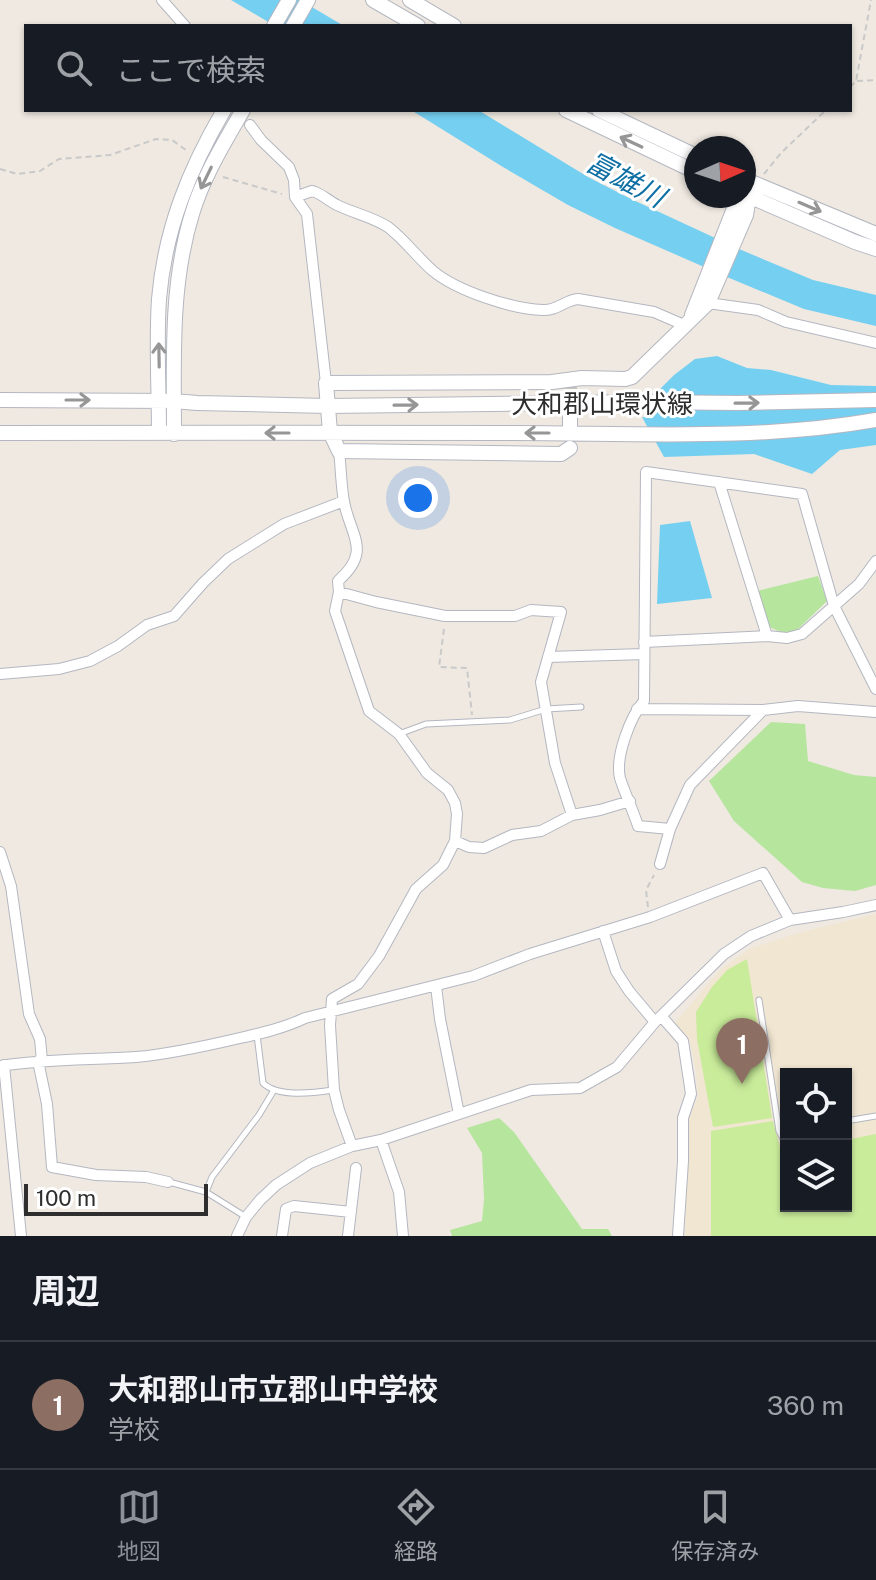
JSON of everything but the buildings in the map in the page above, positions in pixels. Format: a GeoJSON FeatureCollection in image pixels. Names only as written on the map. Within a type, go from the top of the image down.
{"type":"FeatureCollection","features":[{"type":"Feature","properties":{"kind":"main road"},"geometry":{"type":"LineString","coordinates":[[275,24],[289,0]]}},
{"type":"Feature","properties":{"kind":"main road"},"geometry":{"type":"LineString","coordinates":[[294,24],[308,0]]}},
{"type":"Feature","properties":{"kind":"main road"},"geometry":{"type":"LineString","coordinates":[[373,0],[415,24]]}},
{"type":"Feature","properties":{"kind":"main road"},"geometry":{"type":"LineString","coordinates":[[410,0],[451,24]]}},
{"type":"Feature","properties":{"kind":"main road"},"geometry":{"type":"LineString","coordinates":[[167,400],[159,300],[162,272],[170,232],[187,183],[223,112]]}},
{"type":"Feature","properties":{"kind":"main road"},"geometry":{"type":"LineString","coordinates":[[166,433],[178,274],[186,235],[200,190],[242,112]]}},
{"type":"Feature","properties":{"kind":"main road"},"geometry":{"type":"LineString","coordinates":[[570,112],[684,166]]}},
{"type":"Feature","properties":{"kind":"main road"},"geometry":{"type":"LineString","coordinates":[[603,112],[684,150]]}},
{"type":"Feature","properties":{"kind":"main road"},"geometry":{"type":"LineString","coordinates":[[756,191],[876,234]]}},
{"type":"Feature","properties":{"kind":"main road"},"geometry":{"type":"LineString","coordinates":[[756,192],[855,242],[876,249]]}},
{"type":"Feature","properties":{"kind":"main road","name":"大和郡山環状線"},"geometry":{"type":"LineString","coordinates":[[326,383],[570,384],[582,378],[632,377],[687,322],[704,298],[742,208]]}},
{"type":"Feature","properties":{"kind":"main road"},"geometry":{"type":"LineString","coordinates":[[326,383],[330,432],[339,451]]}},
{"type":"Feature","properties":{"kind":"main road","name":"大和郡山環状線"},"geometry":{"type":"LineString","coordinates":[[0,400],[167,400],[328,406],[876,400]]}},
{"type":"Feature","properties":{"kind":"main road","name":"大和郡山環状線"},"geometry":{"type":"LineString","coordinates":[[570,410],[570,429]]}},
{"type":"Feature","properties":{"kind":"main road","name":"大和郡山環状線"},"geometry":{"type":"LineString","coordinates":[[0,433],[783,432],[876,420]]}},
{"type":"Feature","properties":{"kind":"main road","name":"大和郡山環状線"},"geometry":{"type":"LineString","coordinates":[[339,451],[561,454],[570,448]]}},
{"type":"Feature","properties":{"kind":"street"},"geometry":{"type":"LineString","coordinates":[[162,0],[183,24]]}},
{"type":"Feature","properties":{"kind":"street"},"geometry":{"type":"LineString","coordinates":[[250,125],[289,167],[295,197],[307,214],[326,383]]}},
{"type":"Feature","properties":{"kind":"street"},"geometry":{"type":"LineString","coordinates":[[295,197],[312,191],[379,222],[435,272],[453,284],[487,297],[545,310],[578,299],[654,312],[687,322]]}},
{"type":"Feature","properties":{"kind":"street"},"geometry":{"type":"LineString","coordinates":[[704,298],[758,310],[786,322],[876,343]]}},
{"type":"Feature","properties":{"kind":"street"},"geometry":{"type":"LineString","coordinates":[[339,451],[344,501],[357,555],[351,570],[338,581],[335,611],[369,711],[399,734],[427,773],[448,790],[457,814],[455,841],[443,865],[416,889],[379,956],[358,984],[332,999],[330,1025],[334,1090],[352,1146]]}},
{"type":"Feature","properties":{"kind":"street"},"geometry":{"type":"LineString","coordinates":[[670,829],[638,826],[619,775],[623,744],[637,709],[644,701],[646,472],[802,494],[834,606],[876,689]]}},
{"type":"Feature","properties":{"kind":"street"},"geometry":{"type":"LineString","coordinates":[[719,482],[767,636]]}},
{"type":"Feature","properties":{"kind":"street"},"geometry":{"type":"LineString","coordinates":[[0,674],[59,669],[90,661],[147,625],[174,616],[228,559],[284,524],[344,501]]}},
{"type":"Feature","properties":{"kind":"street"},"geometry":{"type":"LineString","coordinates":[[644,642],[767,636],[787,638],[802,634],[859,584],[876,561]]}},
{"type":"Feature","properties":{"kind":"street"},"geometry":{"type":"LineString","coordinates":[[339,592],[445,616],[515,616],[531,610],[561,612],[541,682],[555,763],[572,815]]}},
{"type":"Feature","properties":{"kind":"street"},"geometry":{"type":"LineString","coordinates":[[548,657],[644,654]]}},
{"type":"Feature","properties":{"kind":"street"},"geometry":{"type":"LineString","coordinates":[[637,709],[763,710],[798,706],[876,712]]}},
{"type":"Feature","properties":{"kind":"street"},"geometry":{"type":"LineString","coordinates":[[660,864],[670,829],[690,785],[763,710]]}},
{"type":"Feature","properties":{"kind":"street"},"geometry":{"type":"LineString","coordinates":[[455,841],[469,847],[484,848],[512,835],[541,831],[572,815],[630,801]]}},
{"type":"Feature","properties":{"kind":"street"},"geometry":{"type":"LineString","coordinates":[[0,852],[11,886],[29,1014],[40,1039],[52,1167],[168,1182]]}},
{"type":"Feature","properties":{"kind":"street"},"geometry":{"type":"LineString","coordinates":[[21,1236],[2,1066],[165,1054],[257,1034],[305,1018],[473,976],[530,954],[650,917],[763,873],[790,920]]}},
{"type":"Feature","properties":{"kind":"street"},"geometry":{"type":"LineString","coordinates":[[237,1236],[246,1217],[260,1200],[276,1185],[310,1163],[352,1146],[381,1140],[531,1090],[580,1088],[617,1067],[658,1019],[724,954],[751,936],[790,920],[876,905]]}},
{"type":"Feature","properties":{"kind":"street"},"geometry":{"type":"LineString","coordinates":[[603,931],[616,971],[629,991],[683,1041],[691,1094],[683,1118],[678,1236]]}},
{"type":"Feature","properties":{"kind":"street"},"geometry":{"type":"LineString","coordinates":[[436,986],[459,1114]]}},
{"type":"Feature","properties":{"kind":"street"},"geometry":{"type":"LineString","coordinates":[[381,1140],[399,1192],[403,1236]]}},
{"type":"Feature","properties":{"kind":"street"},"geometry":{"type":"LineString","coordinates":[[348,1236],[356,1168]]}},
{"type":"Feature","properties":{"kind":"street"},"geometry":{"type":"LineString","coordinates":[[282,1236],[286,1209],[294,1206],[351,1212]]}},
{"type":"Feature","properties":{"kind":"lane"},"geometry":{"type":"LineString","coordinates":[[399,734],[426,724],[510,720],[546,709],[581,707]]}},
{"type":"Feature","properties":{"kind":"lane"},"geometry":{"type":"LineString","coordinates":[[759,1000],[779,1131],[784,1140]]}},
{"type":"Feature","properties":{"kind":"lane"},"geometry":{"type":"LineString","coordinates":[[257,1034],[263,1083],[268,1088],[293,1093],[334,1090]]}},
{"type":"Feature","properties":{"kind":"lane"},"geometry":{"type":"LineString","coordinates":[[206,1192],[212,1177],[274,1090]]}},
{"type":"Feature","properties":{"kind":"lane"},"geometry":{"type":"LineString","coordinates":[[852,1120],[876,1116]]}},
{"type":"Feature","properties":{"kind":"lane"},"geometry":{"type":"LineString","coordinates":[[168,1182],[206,1192],[246,1217]]}},
{"type":"Feature","properties":{"kind":"path"},"geometry":{"type":"LineString","coordinates":[[852,85],[856,81],[871,0]]}},
{"type":"Feature","properties":{"kind":"path"},"geometry":{"type":"LineString","coordinates":[[856,81],[876,80]]}},
{"type":"Feature","properties":{"kind":"path"},"geometry":{"type":"LineString","coordinates":[[756,180],[824,112]]}},
{"type":"Feature","properties":{"kind":"path"},"geometry":{"type":"LineString","coordinates":[[0,169],[17,174],[40,171],[59,159],[110,155],[156,139],[172,140],[186,150]]}},
{"type":"Feature","properties":{"kind":"path"},"geometry":{"type":"LineString","coordinates":[[219,176],[295,197]]}},
{"type":"Feature","properties":{"kind":"path"},"geometry":{"type":"LineString","coordinates":[[445,616],[439,667],[467,668],[472,721]]}},
{"type":"Feature","properties":{"kind":"path"},"geometry":{"type":"LineString","coordinates":[[650,917],[646,890],[660,864]]}},
{"type":"Feature","properties":{"kind":"shaded area"},"geometry":{"type":"Polygon","coordinates":[[[876,914],[876,1236],[685,1236],[689,1119],[698,1095],[690,1042],[674,1024],[720,970],[749,949],[798,933],[876,914]]]}},
{"type":"Feature","properties":{"kind":"green space"},"geometry":{"type":"Polygon","coordinates":[[[818,576],[827,601],[794,633],[767,626],[757,591],[818,576]]]}},
{"type":"Feature","properties":{"kind":"green space"},"geometry":{"type":"Polygon","coordinates":[[[771,722],[805,724],[808,761],[854,775],[876,777],[876,885],[855,891],[802,882],[734,821],[709,781],[771,722]]]}},
{"type":"Feature","properties":{"kind":"green space"},"geometry":{"type":"Polygon","coordinates":[[[747,959],[772,1118],[713,1127],[697,1039],[696,1012],[727,970],[747,959]]]}},
{"type":"Feature","properties":{"kind":"green space"},"geometry":{"type":"Polygon","coordinates":[[[499,1118],[514,1132],[582,1229],[608,1229],[612,1236],[452,1236],[450,1230],[482,1221],[482,1153],[467,1128],[499,1118]]]}},
{"type":"Feature","properties":{"kind":"green space"},"geometry":{"type":"Polygon","coordinates":[[[773,1121],[780,1147],[780,1212],[852,1212],[852,1139],[876,1134],[876,1236],[711,1236],[711,1131],[773,1121]]]}},
{"type":"Feature","properties":{"kind":"water"},"geometry":{"type":"Polygon","coordinates":[[[231,0],[300,0],[341,24],[272,24],[231,0]]]}},
{"type":"Feature","properties":{"kind":"water"},"geometry":{"type":"Polygon","coordinates":[[[414,112],[481,112],[588,177],[631,199],[813,280],[876,295],[876,326],[804,309],[727,277],[568,205],[414,112]]]}},
{"type":"Feature","properties":{"kind":"water"},"geometry":{"type":"Polygon","coordinates":[[[717,356],[747,368],[771,370],[831,385],[876,386],[876,445],[840,450],[812,474],[754,454],[664,457],[642,417],[653,418],[661,388],[674,375],[695,359],[717,356]]]}},
{"type":"Feature","properties":{"kind":"water"},"geometry":{"type":"Polygon","coordinates":[[[690,521],[712,598],[657,604],[660,525],[690,521]]]}},
{"type":"Feature","properties":{"kind":"tunnel"},"geometry":{"type":"LineString","coordinates":[[570,387],[570,410]]}},
{"type":"Feature","properties":{"kind":"place","name":"大和郡山市立郡山中学校"},"geometry":{"type":"Point","coordinates":[742,1084]}},
{"type":"Feature","properties":{"kind":"water label","name":"富雄川"},"geometry":{"type":"Point","coordinates":[626,179]}}]}
